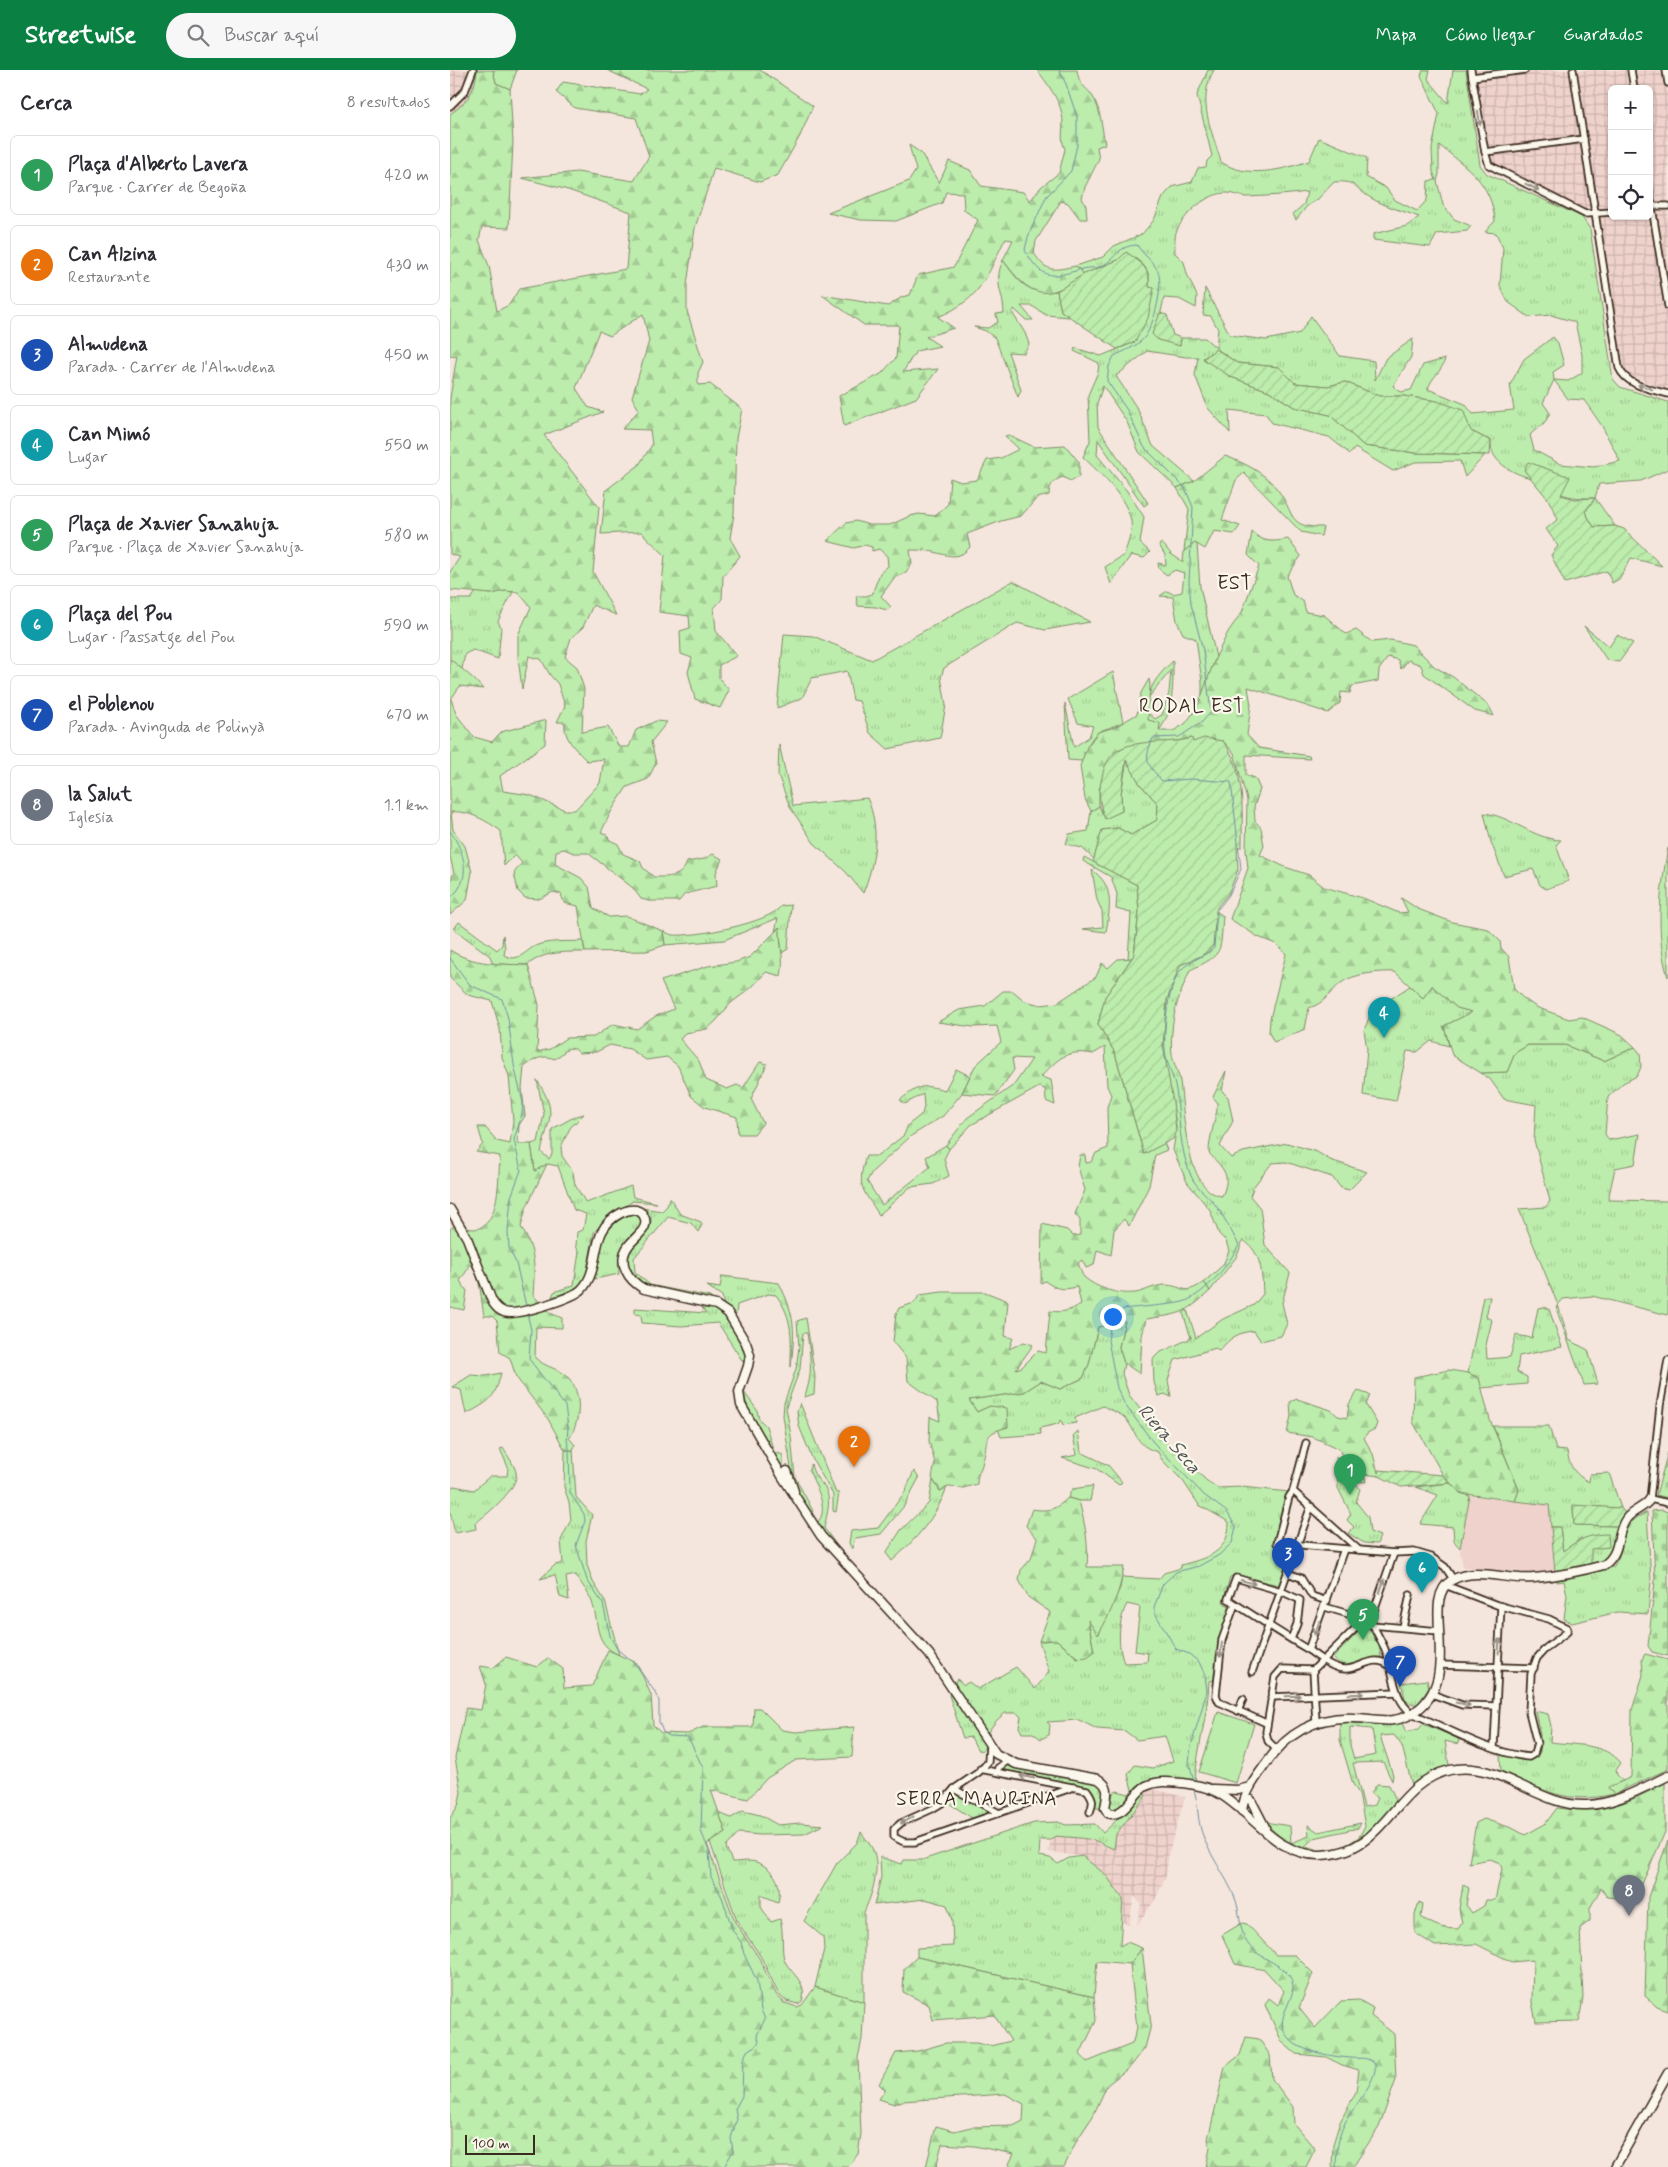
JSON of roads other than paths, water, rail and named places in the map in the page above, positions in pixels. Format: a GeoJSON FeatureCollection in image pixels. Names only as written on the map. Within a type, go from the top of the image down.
{"type":"FeatureCollection","features":[{"type":"Feature","properties":{"kind":"main road"},"geometry":{"type":"LineString","coordinates":[[450,1209],[467,1238],[492,1301],[498,1310],[510,1313],[578,1292],[590,1277],[598,1239],[604,1228],[613,1219],[625,1212],[632,1210],[640,1212],[646,1219],[646,1224],[625,1252],[626,1273],[634,1283],[644,1289],[716,1305],[728,1313],[746,1343],[750,1355],[739,1392],[741,1405],[795,1498],[827,1543],[929,1654],[996,1754],[1007,1761],[1098,1779],[1106,1787],[1108,1794],[1105,1808],[1112,1814],[1120,1812],[1141,1789],[1155,1783],[1176,1783],[1210,1789],[1238,1790],[1250,1787]]}},
{"type":"Feature","properties":{"kind":"main road"},"geometry":{"type":"LineString","coordinates":[[787,1470],[795,1498]]}},
{"type":"Feature","properties":{"kind":"main road"},"geometry":{"type":"LineString","coordinates":[[1242,1811],[1244,1797],[1250,1787],[1276,1749],[1293,1735],[1316,1722],[1329,1719],[1355,1718],[1381,1722],[1396,1721],[1422,1706],[1432,1694],[1441,1665],[1439,1597],[1445,1585],[1453,1579],[1466,1576],[1487,1574],[1534,1578],[1604,1565],[1612,1560],[1616,1553],[1626,1519],[1647,1504],[1650,1499]]}},
{"type":"Feature","properties":{"kind":"main road"},"geometry":{"type":"LineString","coordinates":[[1210,1789],[1226,1798],[1274,1839],[1289,1848],[1306,1853],[1327,1854],[1345,1851],[1372,1836],[1407,1795],[1420,1784],[1450,1770],[1483,1770],[1550,1799],[1586,1805],[1618,1798],[1668,1776]]}},
{"type":"Feature","properties":{"kind":"main road"},"geometry":{"type":"LineString","coordinates":[[1242,1811],[1248,1807],[1256,1779]]}},
{"type":"Feature","properties":{"kind":"main road"},"geometry":{"type":"LineString","coordinates":[[1251,1800],[1260,1821],[1274,1839]]}},
{"type":"Feature","properties":{"kind":"main road"},"geometry":{"type":"LineString","coordinates":[[1615,2167],[1668,2073]]}},
{"type":"Feature","properties":{"kind":"street"},"geometry":{"type":"LineString","coordinates":[[450,106],[465,92],[473,70]]}},
{"type":"Feature","properties":{"kind":"street"},"geometry":{"type":"LineString","coordinates":[[1471,70],[1488,165],[1585,214],[1608,212]]}},
{"type":"Feature","properties":{"kind":"street"},"geometry":{"type":"LineString","coordinates":[[1472,77],[1525,70]]}},
{"type":"Feature","properties":{"kind":"street"},"geometry":{"type":"LineString","coordinates":[[1574,70],[1619,368],[1622,377],[1631,382],[1668,394]]}},
{"type":"Feature","properties":{"kind":"street"},"geometry":{"type":"LineString","coordinates":[[1631,70],[1633,85]]}},
{"type":"Feature","properties":{"kind":"street"},"geometry":{"type":"LineString","coordinates":[[1666,70],[1668,83]]}},
{"type":"Feature","properties":{"kind":"street"},"geometry":{"type":"LineString","coordinates":[[1485,152],[1584,139]]}},
{"type":"Feature","properties":{"kind":"street"},"geometry":{"type":"LineString","coordinates":[[1653,206],[1668,206]]}},
{"type":"Feature","properties":{"kind":"street"},"geometry":{"type":"LineString","coordinates":[[1653,218],[1668,306]]}},
{"type":"Feature","properties":{"kind":"street"},"geometry":{"type":"LineString","coordinates":[[1668,1360],[1658,1423],[1650,1499],[1668,1503]]}},
{"type":"Feature","properties":{"kind":"street"},"geometry":{"type":"LineString","coordinates":[[1306,1444],[1277,1543],[1394,1553],[1414,1552],[1431,1557],[1446,1567],[1453,1579]]}},
{"type":"Feature","properties":{"kind":"street"},"geometry":{"type":"LineString","coordinates":[[1293,1491],[1359,1550]]}},
{"type":"Feature","properties":{"kind":"street"},"geometry":{"type":"LineString","coordinates":[[1252,1672],[1311,1506]]}},
{"type":"Feature","properties":{"kind":"street"},"geometry":{"type":"LineString","coordinates":[[1308,1650],[1326,1604],[1344,1549]]}},
{"type":"Feature","properties":{"kind":"street"},"geometry":{"type":"LineString","coordinates":[[1316,1722],[1313,1670],[1322,1659],[1369,1621],[1394,1553]]}},
{"type":"Feature","properties":{"kind":"street"},"geometry":{"type":"LineString","coordinates":[[1288,1573],[1301,1578],[1312,1596],[1326,1604],[1369,1621],[1439,1632]]}},
{"type":"Feature","properties":{"kind":"street"},"geometry":{"type":"LineString","coordinates":[[1290,1639],[1297,1624],[1300,1600],[1281,1591],[1236,1578],[1228,1599],[1269,1626],[1334,1667],[1348,1669],[1360,1667],[1373,1660],[1385,1662],[1390,1667]]}},
{"type":"Feature","properties":{"kind":"street"},"geometry":{"type":"LineString","coordinates":[[1369,1621],[1387,1653],[1397,1692],[1404,1706],[1412,1713],[1518,1756],[1530,1757],[1534,1754],[1537,1744],[1529,1712],[1531,1674],[1537,1658],[1546,1648],[1567,1632],[1568,1628],[1549,1619],[1501,1606],[1445,1585]]}},
{"type":"Feature","properties":{"kind":"street"},"geometry":{"type":"LineString","coordinates":[[1403,1627],[1410,1595]]}},
{"type":"Feature","properties":{"kind":"street"},"geometry":{"type":"LineString","coordinates":[[1235,1604],[1222,1640],[1216,1695],[1219,1702],[1266,1722]]}},
{"type":"Feature","properties":{"kind":"street"},"geometry":{"type":"LineString","coordinates":[[1494,1747],[1501,1606]]}},
{"type":"Feature","properties":{"kind":"street"},"geometry":{"type":"LineString","coordinates":[[1441,1665],[1534,1668]]}},
{"type":"Feature","properties":{"kind":"street"},"geometry":{"type":"LineString","coordinates":[[1276,1749],[1268,1741],[1266,1722],[1275,1677],[1282,1669],[1313,1670]]}},
{"type":"Feature","properties":{"kind":"street"},"geometry":{"type":"LineString","coordinates":[[1272,1697],[1397,1692]]}},
{"type":"Feature","properties":{"kind":"street"},"geometry":{"type":"LineString","coordinates":[[1432,1694],[1462,1706],[1496,1706]]}},
{"type":"Feature","properties":{"kind":"street"},"geometry":{"type":"LineString","coordinates":[[1238,1711],[1243,1699]]}},
{"type":"Feature","properties":{"kind":"street"},"geometry":{"type":"LineString","coordinates":[[989,1745],[988,1762],[993,1767],[1087,1790],[1092,1796],[1093,1803],[1090,1812]]}},
{"type":"Feature","properties":{"kind":"street"},"geometry":{"type":"LineString","coordinates":[[996,1754],[954,1789],[942,1803],[932,1810],[901,1823],[894,1829],[894,1837],[904,1842],[915,1842],[1074,1787]]}},
{"type":"Feature","properties":{"kind":"street"},"geometry":{"type":"LineString","coordinates":[[1001,1770],[1007,1761]]}},
{"type":"Feature","properties":{"kind":"street"},"geometry":{"type":"LineString","coordinates":[[980,1769],[1001,1770]]}},
{"type":"Feature","properties":{"kind":"street"},"geometry":{"type":"LineString","coordinates":[[954,1789],[1000,1813]]}},
{"type":"Feature","properties":{"kind":"waterway"},"geometry":{"type":"LineString","coordinates":[[1059,70],[1066,84],[1077,117],[1077,145],[1071,171],[1046,197],[1028,237],[1025,250],[1037,267],[1049,275],[1055,275],[1084,268],[1100,267],[1121,250],[1137,245],[1155,266],[1159,275],[1160,284],[1155,315],[1148,332],[1137,344],[1114,356],[1109,366],[1107,381],[1127,410],[1144,447],[1185,488],[1193,507],[1189,582],[1191,604],[1203,650],[1211,712],[1202,722],[1179,737],[1153,738],[1147,757],[1150,766],[1162,781],[1191,779],[1231,782],[1241,869],[1229,895],[1218,909]]}},
{"type":"Feature","properties":{"kind":"waterway"},"geometry":{"type":"LineString","coordinates":[[450,831],[460,848],[464,866],[462,883],[450,898]]}},
{"type":"Feature","properties":{"kind":"waterway","name":"Riera Seca"},"geometry":{"type":"LineString","coordinates":[[1194,1781],[1189,1762],[1191,1746],[1207,1691],[1205,1675],[1199,1662],[1189,1654],[1176,1649],[1155,1613],[1154,1607],[1163,1584],[1176,1572],[1199,1566],[1219,1555],[1232,1543],[1236,1527],[1227,1512],[1204,1495],[1153,1442],[1125,1405],[1117,1388],[1108,1340],[1111,1322],[1123,1309],[1165,1305],[1186,1301],[1194,1297],[1217,1277],[1239,1245],[1224,1217],[1191,1176],[1184,1155],[1176,1090],[1165,1048],[1165,1025],[1172,989],[1183,968],[1214,948],[1217,912]]}},
{"type":"Feature","properties":{"kind":"waterway"},"geometry":{"type":"LineString","coordinates":[[450,958],[470,985],[502,999],[508,1018],[514,1065],[523,1103],[522,1114],[514,1140],[521,1170],[511,1197],[508,1232],[509,1248],[516,1263],[526,1306]]}},
{"type":"Feature","properties":{"kind":"waterway"},"geometry":{"type":"LineString","coordinates":[[527,1313],[531,1330],[529,1359],[565,1406],[568,1427],[570,1493],[584,1514],[585,1521],[576,1545],[587,1580],[603,1604],[610,1636],[617,1649],[636,1665],[657,1695],[659,1701],[659,1722],[663,1732],[669,1736],[688,1737],[703,1768],[701,1831],[709,1851],[711,1877],[722,1897],[733,1931],[741,1942],[744,1954],[757,1981],[761,2010],[765,2019],[757,2035],[759,2041],[756,2046],[747,2051],[743,2060],[742,2096],[735,2109],[737,2119],[731,2138],[733,2151],[724,2167]]}},
{"type":"Feature","properties":{"kind":"waterway"},"geometry":{"type":"LineString","coordinates":[[1194,1789],[1204,1839],[1235,1898],[1245,1939],[1249,1946],[1283,1970],[1292,1981],[1293,1989],[1283,2019],[1283,2027],[1287,2036],[1300,2047],[1321,2054],[1366,2059],[1375,2064],[1375,2071],[1368,2087],[1347,2118],[1342,2130],[1336,2157],[1336,2167]]}},
{"type":"Feature","properties":{"kind":"place","name":"Can Mimó"},"geometry":{"type":"Point","coordinates":[1384,1038]}},
{"type":"Feature","properties":{"kind":"place","name":"Can Alzina"},"geometry":{"type":"Point","coordinates":[854,1467]}},
{"type":"Feature","properties":{"kind":"place","name":"Plaça d'Alberto Lavera"},"geometry":{"type":"Point","coordinates":[1350,1495]}},
{"type":"Feature","properties":{"kind":"place","name":"Almudena"},"geometry":{"type":"Point","coordinates":[1288,1579]}},
{"type":"Feature","properties":{"kind":"place","name":"Plaça del Pou"},"geometry":{"type":"Point","coordinates":[1422,1593]}},
{"type":"Feature","properties":{"kind":"place","name":"Plaça de Xavier Sanahuja"},"geometry":{"type":"Point","coordinates":[1363,1640]}},
{"type":"Feature","properties":{"kind":"place","name":"el Poblenou"},"geometry":{"type":"Point","coordinates":[1400,1687]}},
{"type":"Feature","properties":{"kind":"place","name":"la Salut"},"geometry":{"type":"Point","coordinates":[1629,1916]}},
{"type":"Feature","properties":{"kind":"district","name":"EST"},"geometry":{"type":"Point","coordinates":[1235,582]}},
{"type":"Feature","properties":{"kind":"district","name":"RODAL EST"},"geometry":{"type":"Point","coordinates":[1192,705]}},
{"type":"Feature","properties":{"kind":"district","name":"SERRA MAURINA"},"geometry":{"type":"Point","coordinates":[977,1798]}}]}
